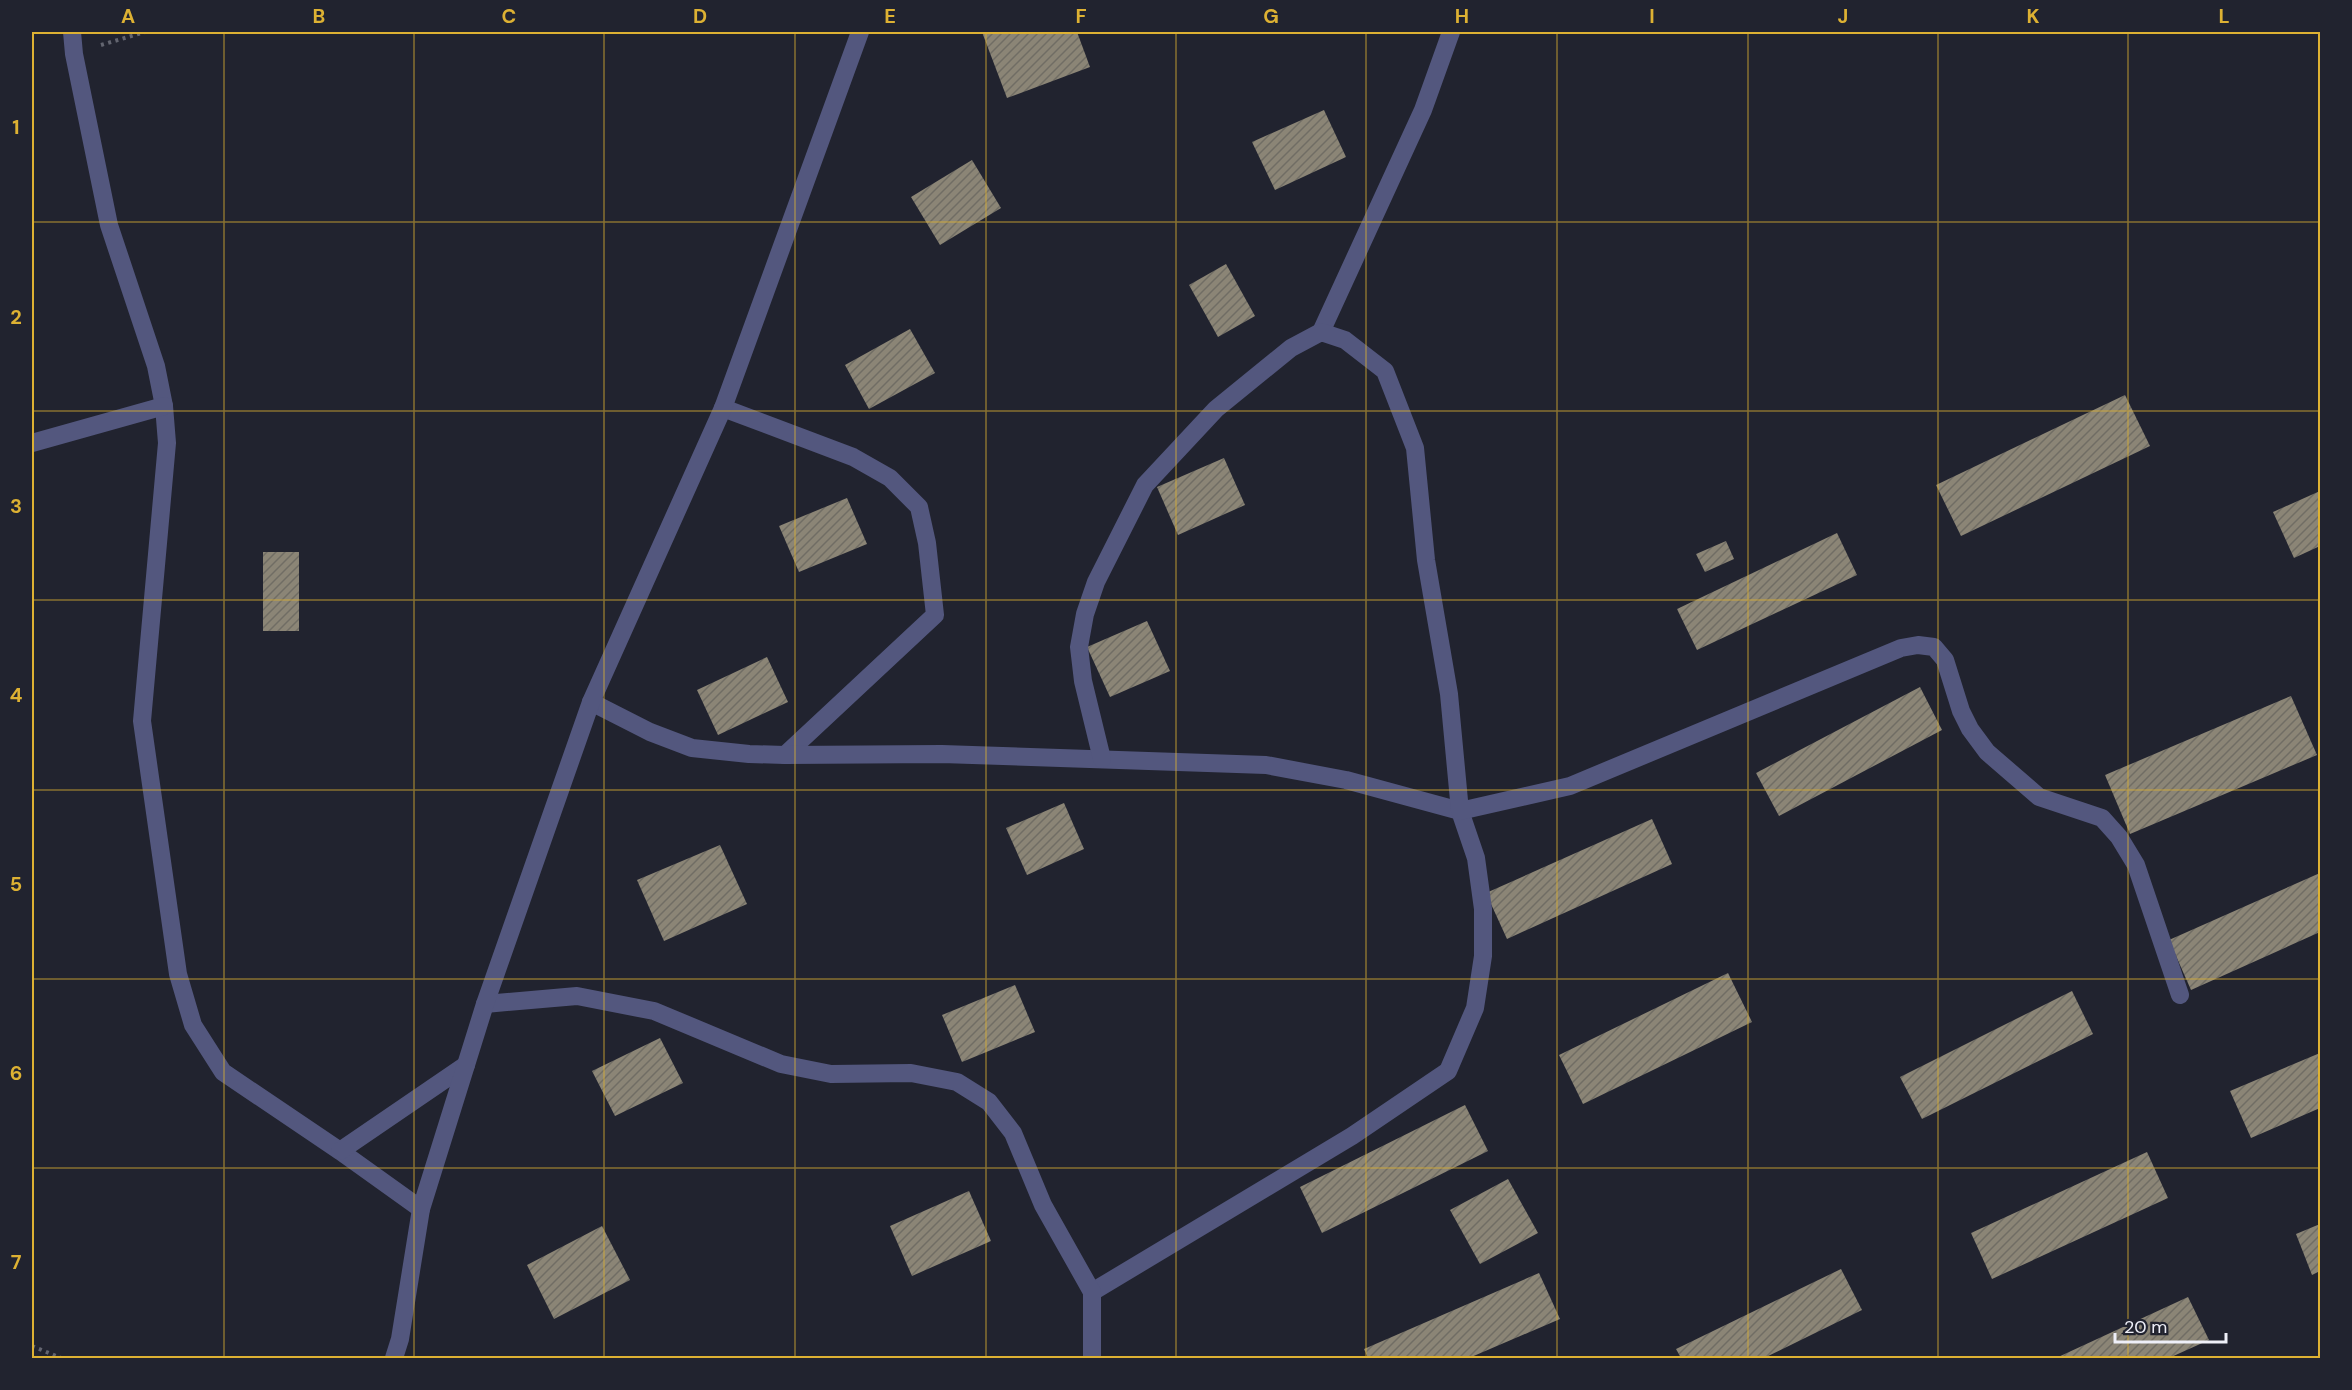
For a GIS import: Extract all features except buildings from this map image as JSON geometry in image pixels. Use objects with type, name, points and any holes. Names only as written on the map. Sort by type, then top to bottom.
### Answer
[{"type":"lane","points":[[72,32],[74,54],[109,225],[156,366],[164,406],[167,443],[142,721],[178,974],[193,1025],[223,1072],[340,1150],[421,1209]]},
{"type":"lane","points":[[394,1359],[400,1339],[421,1209],[485,1004],[591,702],[723,408],[860,32]]},
{"type":"lane","points":[[1102,759],[1083,681],[1079,647],[1085,614],[1096,582],[1145,485],[1216,409],[1291,348],[1321,332],[1424,110],[1451,32]]},
{"type":"lane","points":[[1092,1292],[1352,1136],[1448,1071],[1475,1008],[1483,956],[1483,909],[1476,858],[1460,811],[1449,694],[1426,560],[1415,448],[1385,370],[1345,340],[1321,332]]},
{"type":"lane","points":[[32,443],[164,406]]},
{"type":"lane","points":[[723,408],[853,457],[890,478],[919,507],[927,543],[935,615],[785,755]]},
{"type":"lane","points":[[591,702],[650,732],[692,748],[748,754],[942,754],[1266,765],[1346,780],[1460,811],[1570,786],[1900,648],[1918,645],[1934,647],[1945,660],[1961,711],[1970,729],[1988,752],[2039,797],[2102,818],[2119,837],[2136,865],[2180,994]]},
{"type":"lane","points":[[485,1004],[577,996],[654,1011],[781,1064],[831,1074],[911,1073],[957,1082],[989,1102],[1013,1133],[1042,1205],[1092,1292],[1092,1359]]},
{"type":"lane","points":[[340,1150],[466,1065]]},
{"type":"path","points":[[74,54],[145,32]]},
{"type":"path","points":[[32,1346],[62,1359]]}]
